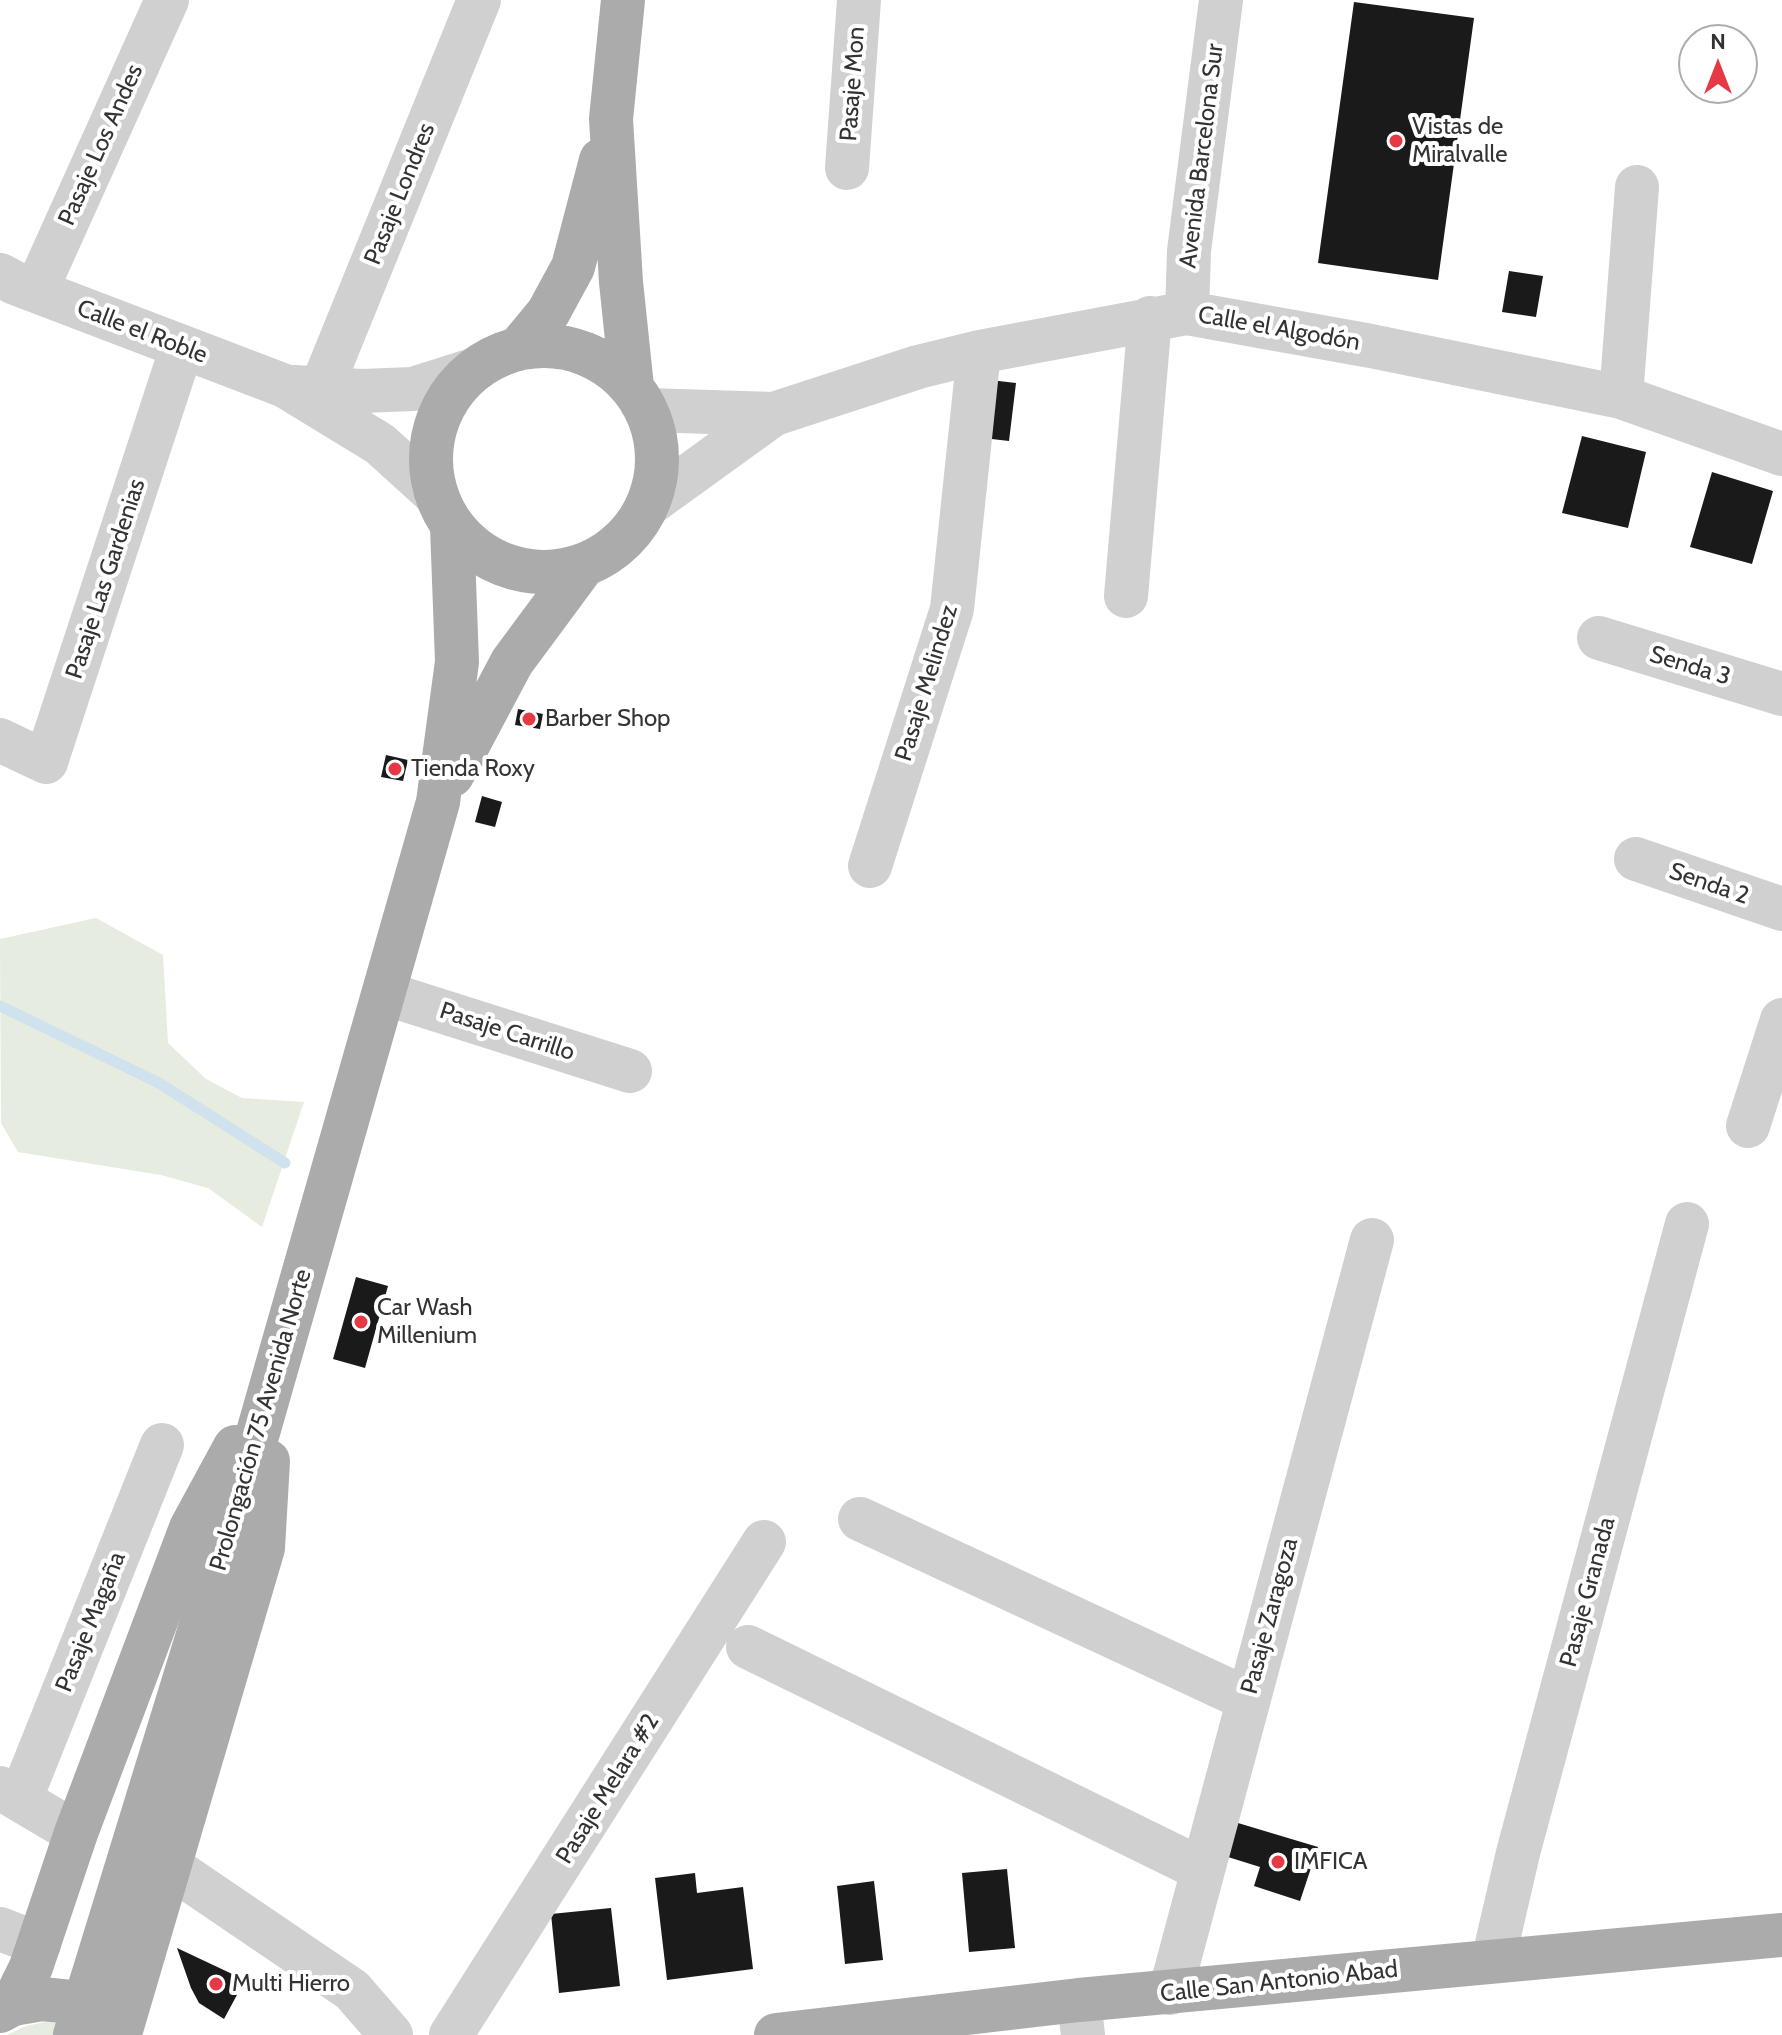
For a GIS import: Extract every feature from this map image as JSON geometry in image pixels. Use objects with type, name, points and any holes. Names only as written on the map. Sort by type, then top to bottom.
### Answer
[{"type":"main road","points":[[519,348],[548,313],[573,267],[611,119],[623,0]]},
{"type":"main road","points":[[611,119],[621,282],[639,399],[657,447],[657,477],[648,505],[632,531],[610,552],[583,566],[547,573],[511,568],[478,552],[444,510],[430,459],[435,425],[451,393],[476,369],[496,356],[519,348],[550,346],[581,352],[609,366],[639,399]]},
{"type":"main road","name":"Prolongación 75 Avenida Norte","points":[[75,2035],[229,1534],[438,802],[457,662],[444,510]]},
{"type":"main road","name":"Prolongación 75 Avenida Norte","points":[[438,802],[512,662],[583,566]]},
{"type":"main road","points":[[274,1375],[263,1548],[168,1865],[122,2033],[98,2013],[71,2002],[42,1999],[6,2008],[20,1937],[76,1833],[191,1528],[274,1375]]},
{"type":"main road","name":"Calle San Antonio Abad","points":[[776,2035],[1081,2018],[1170,1993],[1782,1935]]},
{"type":"street","name":"Pasaje Los Andes","points":[[13,285],[167,0]]},
{"type":"street","name":"Pasaje Londres","points":[[303,387],[479,0]]},
{"type":"street","name":"Pasaje Mon","points":[[847,168],[859,0]]},
{"type":"street","name":"Avenida Barcelona Sur","points":[[1126,596],[1168,316],[1189,251],[1221,0]]},
{"type":"street","points":[[1621,397],[1637,187]]},
{"type":"street","name":"Calle el Roble","points":[[13,285],[182,347],[303,387],[362,391],[413,389],[476,369]]},
{"type":"street","name":"Calle el Algodón","points":[[648,505],[774,414],[918,367],[979,352],[1168,316],[1371,346],[1621,397],[1782,454]]},
{"type":"street","name":"Pasaje Las Gardenias","points":[[0,740],[46,762],[182,347]]},
{"type":"street","name":"Pasaje Melindez","points":[[870,866],[952,609],[979,352]]},
{"type":"street","name":"Calle el Roble","points":[[303,387],[380,444],[444,510]]},
{"type":"street","name":"Calle el Algodón","points":[[639,399],[774,414]]},
{"type":"street","name":"Senda 3","points":[[1599,638],[1782,694]]},
{"type":"street","name":"Senda 2","points":[[1636,859],[1782,909]]},
{"type":"street","name":"Pasaje Carrillo","points":[[384,993],[630,1071]]},
{"type":"street","points":[[1748,1126],[1782,1020]]},
{"type":"street","name":"Pasaje Granada","points":[[1493,1961],[1522,1837],[1687,1224]]},
{"type":"street","name":"Pasaje Zaragoza","points":[[1170,1993],[1372,1240]]},
{"type":"street","name":"Pasaje Magaña","points":[[10,1794],[162,1445]]},
{"type":"street","points":[[860,1519],[1247,1699]]},
{"type":"street","name":"Pasaje Melara #2","points":[[451,2035],[764,1542]]},
{"type":"street","points":[[748,1647],[1203,1870]]},
{"type":"street","points":[[10,1794],[76,1833]]},
{"type":"street","points":[[168,1865],[352,1990],[391,2035]]},
{"type":"shaded area","points":[[96,918],[163,955],[168,1043],[206,1079],[242,1098],[304,1102],[262,1227],[208,1188],[161,1175],[18,1152],[1,1123],[0,939]]},
{"type":"shaded area","points":[[45,2022],[73,2025],[95,2035],[7,2035]]},
{"type":"building","name":"Vistas de Miralvalle","points":[[1354,2],[1474,18],[1438,280],[1318,263]]},
{"type":"building","points":[[1509,271],[1543,276],[1536,317],[1502,312]]},
{"type":"building","points":[[990,380],[1016,383],[1009,441],[983,438]]},
{"type":"building","points":[[1582,436],[1646,452],[1628,528],[1562,513]]},
{"type":"building","points":[[1712,472],[1773,491],[1752,564],[1690,547]]},
{"type":"building","name":"Barber Shop","points":[[518,709],[543,714],[540,729],[515,725]]},
{"type":"building","name":"Tienda Roxy","points":[[386,755],[408,760],[403,781],[381,777]]},
{"type":"building","points":[[482,796],[502,802],[495,827],[475,822]]},
{"type":"building","name":"Car Wash Millenium","points":[[356,1277],[388,1286],[365,1368],[333,1359]]},
{"type":"building","name":"IMFICA","points":[[1238,1823],[1318,1847],[1300,1901],[1254,1886],[1260,1867],[1228,1857]]},
{"type":"building","points":[[1007,1869],[1015,1948],[969,1952],[962,1873]]},
{"type":"building","points":[[695,1873],[697,1893],[743,1887],[753,1969],[667,1980],[655,1878]]},
{"type":"building","points":[[874,1881],[883,1960],[845,1964],[837,1886]]},
{"type":"building","points":[[611,1908],[620,1986],[559,1993],[551,1914]]},
{"type":"building","name":"Multi Hierro","points":[[177,1948],[245,1980],[224,2019],[199,2003]]},
{"type":"waterway","points":[[0,1006],[159,1083],[285,1163]]},
{"type":"place","name":"Vistas de Miralvalle","points":[[1396,141]]},
{"type":"place","name":"Barber Shop","points":[[529,719]]},
{"type":"place","name":"Tienda Roxy","points":[[395,769]]},
{"type":"place","name":"Car Wash Millenium","points":[[361,1322]]},
{"type":"place","name":"IMFICA","points":[[1278,1862]]},
{"type":"place","name":"Multi Hierro","points":[[216,1984]]}]
